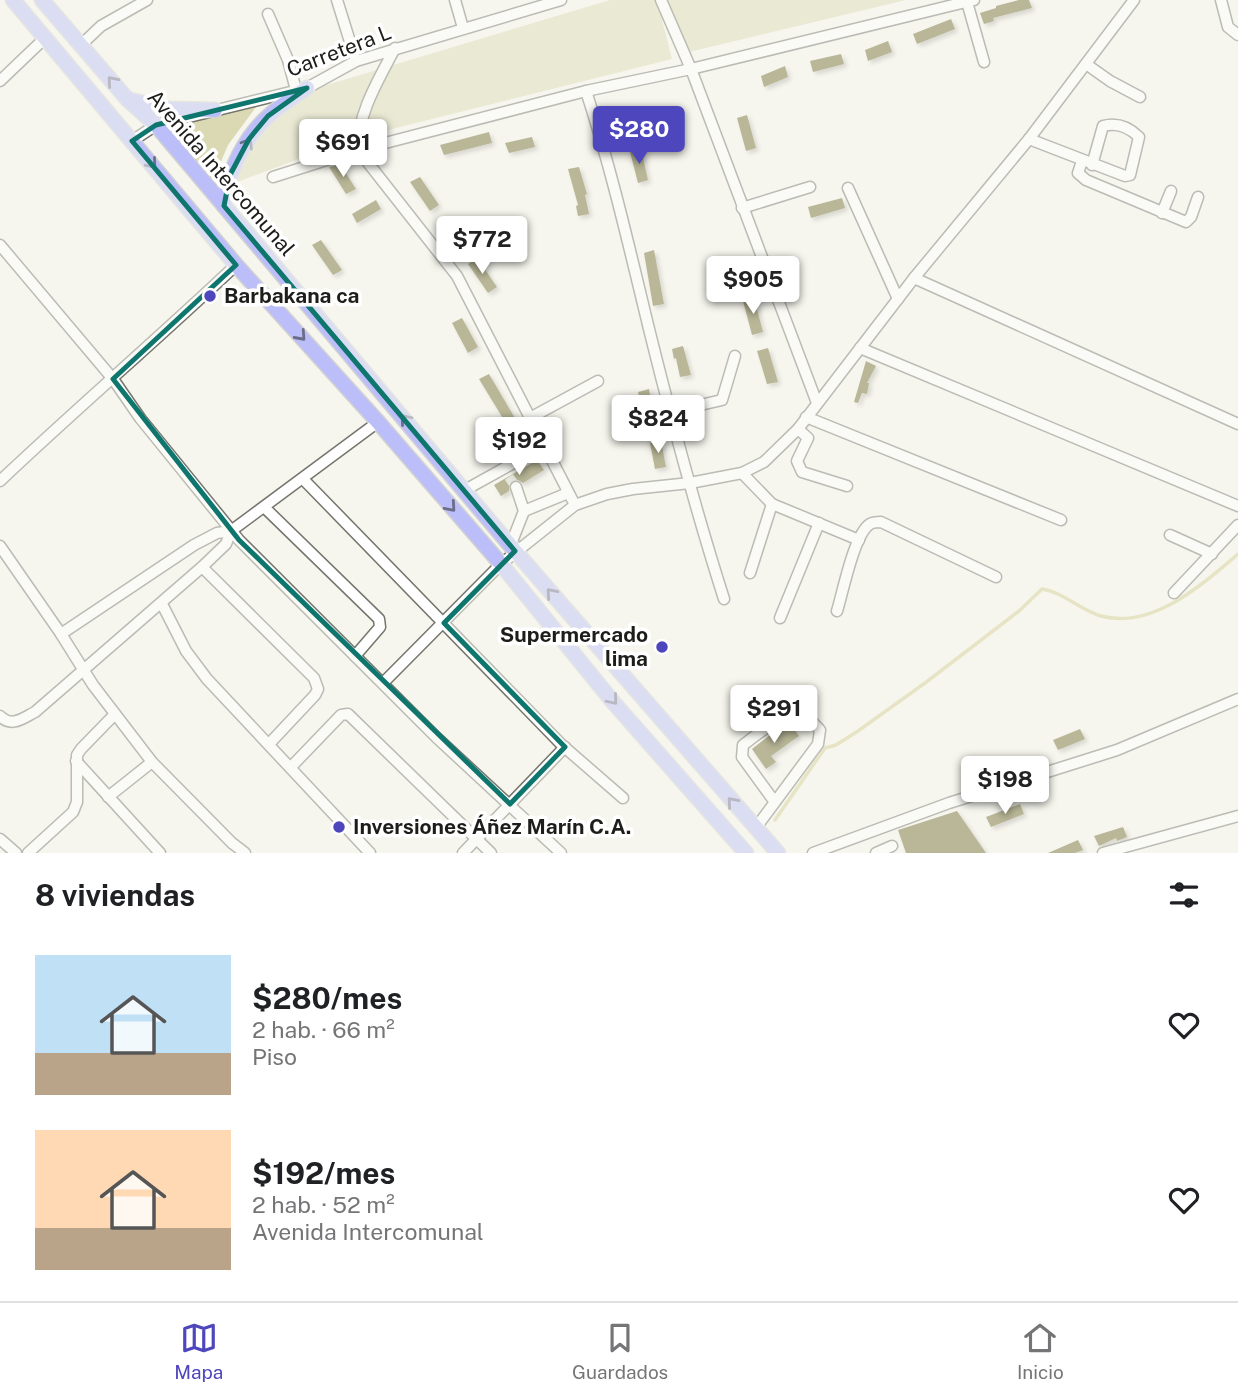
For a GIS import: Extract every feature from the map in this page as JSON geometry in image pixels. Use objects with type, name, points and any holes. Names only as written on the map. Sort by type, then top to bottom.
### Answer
[{"type":"main road","points":[[13,0],[236,265],[378,422],[501,564],[613,702],[746,853]]},
{"type":"main road","name":"Avenida Intercomunal","points":[[42,0],[128,100],[156,125],[513,547],[778,853]]},
{"type":"main road","points":[[225,206],[230,175],[249,139],[268,116],[301,89]]},
{"type":"main road","points":[[128,100],[169,109],[215,110]]},
{"type":"street","points":[[81,45],[101,26],[147,0]]},
{"type":"street","points":[[337,0],[356,61]]},
{"type":"street","points":[[455,0],[463,28]]},
{"type":"street","name":"Carretera L","points":[[132,142],[156,125],[301,89],[356,61],[531,4],[558,0]]},
{"type":"street","points":[[662,0],[691,69],[817,403]]},
{"type":"street","points":[[513,547],[575,505],[607,494],[742,473],[764,462],[798,429],[914,278],[1029,139],[1135,0]]},
{"type":"street","points":[[1221,0],[1228,27],[1238,35]]},
{"type":"street","points":[[273,177],[358,150],[586,91],[691,69],[971,1],[984,62]]},
{"type":"street","points":[[268,14],[301,89]]},
{"type":"street","points":[[0,81],[45,38]]},
{"type":"street","points":[[395,48],[368,104],[358,134],[358,150],[457,276],[575,505]]},
{"type":"street","points":[[1086,64],[1140,97]]},
{"type":"street","points":[[586,91],[614,180],[670,412],[724,599]]},
{"type":"street","points":[[1029,139],[1087,163],[1125,176],[1130,175],[1139,137],[1131,129],[1112,124],[1103,126],[1087,163],[1078,173],[1080,176],[1186,222],[1191,217],[1198,197]]},
{"type":"street","points":[[742,208],[810,187]]},
{"type":"street","points":[[848,188],[898,299]]},
{"type":"street","points":[[1162,213],[1171,191]]},
{"type":"street","points":[[0,245],[113,379],[140,418],[231,531],[436,737],[561,853]]},
{"type":"street","points":[[0,481],[236,265]]},
{"type":"street","points":[[914,278],[1238,424]]},
{"type":"street","points":[[860,348],[1238,506]]},
{"type":"street","points":[[670,412],[722,400],[734,356]]},
{"type":"street","points":[[530,418],[598,382]]},
{"type":"street","points":[[806,417],[1061,520]]},
{"type":"street","points":[[61,634],[194,545],[217,533],[231,531],[378,422]]},
{"type":"street","points":[[798,429],[808,438],[797,461],[802,472],[847,486]]},
{"type":"street","points":[[465,490],[504,473],[544,446]]},
{"type":"street","points":[[742,473],[772,504],[859,540]]},
{"type":"street","points":[[303,479],[565,747],[623,798]]},
{"type":"street","points":[[383,683],[501,564],[513,547],[524,511],[516,487]]},
{"type":"street","points":[[524,511],[568,493]]},
{"type":"street","points":[[750,573],[772,504]]},
{"type":"street","points":[[265,508],[379,619],[380,627],[355,656]]},
{"type":"street","points":[[837,611],[859,540],[868,525],[881,522],[996,577]]},
{"type":"street","points":[[780,618],[819,523]]},
{"type":"street","points":[[1174,593],[1238,525]]},
{"type":"street","points":[[0,716],[11,722],[35,712],[162,604],[226,544],[231,531]]},
{"type":"street","points":[[1170,534],[1212,554]]},
{"type":"street","points":[[0,546],[83,669],[152,762],[245,853]]},
{"type":"street","points":[[202,567],[314,678],[317,685],[315,695],[269,744]]},
{"type":"street","points":[[162,604],[186,650],[207,679],[370,853]]},
{"type":"street","points":[[813,853],[949,803],[1117,750],[1238,699]]},
{"type":"street","points":[[28,853],[76,807],[76,761],[81,749],[116,714]]},
{"type":"street","points":[[291,767],[341,715],[348,714],[491,853]]},
{"type":"street","points":[[755,829],[818,744],[820,730],[808,718],[799,715],[781,718],[743,745],[742,757],[774,801]]},
{"type":"street","points":[[463,853],[565,747]]},
{"type":"street","points":[[76,761],[160,853]]},
{"type":"street","points":[[108,797],[152,762]]},
{"type":"street","points":[[1103,853],[1238,816]]},
{"type":"street","points":[[0,839],[16,853]]},
{"type":"street","points":[[876,853],[892,846]]},
{"type":"highlighted area","points":[[307,88],[268,116],[249,139],[230,175],[224,206],[515,551],[444,623],[565,747],[510,804],[239,540],[113,379],[236,265],[132,141],[156,125]]},
{"type":"green space","points":[[610,0],[657,0],[672,59],[352,139],[229,185],[238,161],[290,96]]},
{"type":"green space","points":[[668,0],[906,0],[685,53]]},
{"type":"green space","points":[[256,100],[259,103],[228,145],[211,185],[169,131]]},
{"type":"building","points":[[1019,0],[1029,0],[1032,8],[993,18],[994,21],[984,24],[980,13]]},
{"type":"building","points":[[951,19],[955,29],[917,44],[913,34]]},
{"type":"building","points":[[888,41],[892,52],[868,61],[865,50]]},
{"type":"building","points":[[841,54],[844,64],[813,72],[810,61]]},
{"type":"building","points":[[785,66],[788,77],[764,87],[761,76]]},
{"type":"building","points":[[747,115],[756,148],[746,151],[737,118]]},
{"type":"building","points":[[489,132],[492,143],[444,155],[440,145]]},
{"type":"building","points":[[532,137],[535,147],[509,153],[505,143]]},
{"type":"building","points":[[641,149],[648,180],[638,183],[630,152]]},
{"type":"building","points":[[340,164],[356,189],[346,194],[329,167]]},
{"type":"building","points":[[579,167],[587,194],[589,214],[578,216],[578,205],[568,169]]},
{"type":"building","points":[[420,177],[439,205],[430,211],[410,182]]},
{"type":"building","points":[[842,198],[845,208],[811,218],[808,207]]},
{"type":"building","points":[[376,200],[381,209],[357,223],[352,214]]},
{"type":"building","points":[[321,240],[342,270],[333,275],[312,245]]},
{"type":"building","points":[[654,250],[664,304],[653,306],[644,253]]},
{"type":"building","points":[[477,258],[497,287],[488,293],[468,264]]},
{"type":"building","points":[[754,298],[763,332],[752,335],[743,301]]},
{"type":"building","points":[[462,318],[478,347],[468,353],[452,323]]},
{"type":"building","points":[[683,346],[691,375],[680,377],[672,349]]},
{"type":"building","points":[[768,348],[778,382],[767,384],[757,351]]},
{"type":"building","points":[[866,361],[876,366],[867,383],[867,394],[862,393],[858,403],[854,402]]},
{"type":"building","points":[[489,374],[516,420],[507,425],[479,379]]},
{"type":"building","points":[[649,389],[655,423],[644,425],[638,392]]},
{"type":"building","points":[[661,441],[666,467],[655,469],[650,443]]},
{"type":"building","points":[[537,460],[544,470],[523,483],[513,480],[509,491],[501,496],[494,485]]},
{"type":"building","points":[[790,724],[799,736],[771,756],[776,762],[766,769],[752,749]]},
{"type":"building","points":[[1080,729],[1085,739],[1058,750],[1053,740]]},
{"type":"building","points":[[1020,804],[1024,814],[991,827],[986,817]]},
{"type":"building","points":[[957,811],[986,853],[906,853],[898,830]]},
{"type":"building","points":[[1123,827],[1127,837],[1117,841],[1116,838],[1099,846],[1094,836]]},
{"type":"building","points":[[1078,840],[1083,850],[1075,853],[1048,853]]},
{"type":"waterway","points":[[775,820],[825,748],[836,745],[858,731],[925,683],[1019,611],[1042,589],[1101,616],[1120,619],[1139,616],[1176,601],[1238,554]]},
{"type":"tunnel","points":[[509,477],[516,487]]},
{"type":"place","name":"Barbakana ca","points":[[210,296]]},
{"type":"place","name":"Supermercado lima","points":[[662,647]]},
{"type":"place","name":"Inversiones Áñez Marín C.A.","points":[[339,827]]}]
